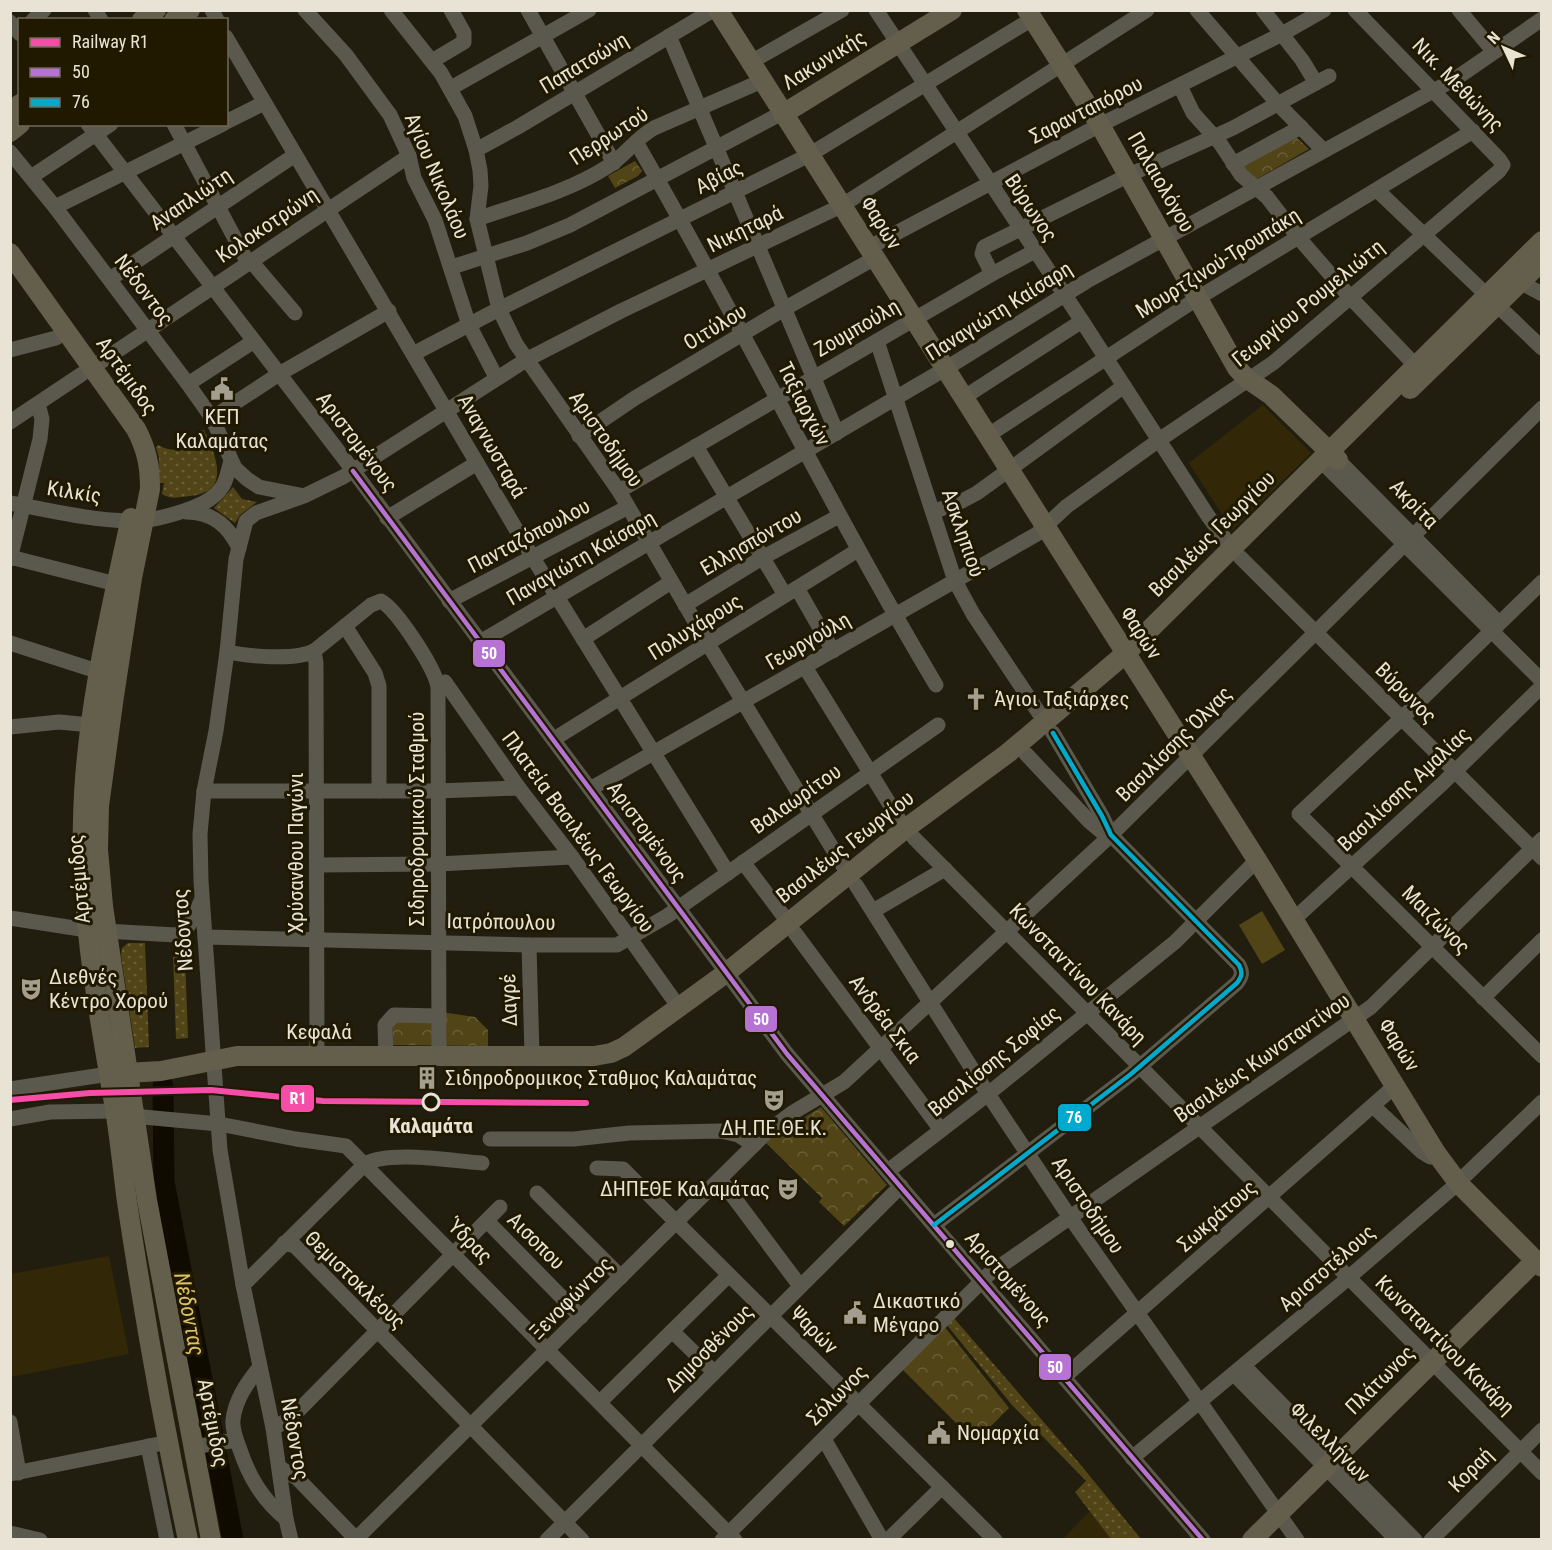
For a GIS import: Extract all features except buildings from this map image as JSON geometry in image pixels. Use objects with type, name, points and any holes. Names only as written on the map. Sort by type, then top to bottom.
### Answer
[{"type":"main road","points":[[177,18],[190,10]]},
{"type":"main road","name":"Φαρών","points":[[718,10],[1257,860],[1439,1157],[1458,1183],[1539,1261]]},
{"type":"main road","name":"Λακωνικής","points":[[783,113],[952,10]]},
{"type":"main road","name":"Παλαιολόγου","points":[[1030,15],[1100,125],[1234,364],[1248,380]]},
{"type":"main road","name":"Βασιλέως Γεωργίου","points":[[678,1006],[729,977],[1008,753],[1049,727],[1129,659],[1491,299],[1542,241]]},
{"type":"main road","name":"Αρτέμιδος","points":[[10,253],[88,371]]},
{"type":"main road","name":"Βασιλέως Γεωργίου","points":[[1329,460],[1415,365],[1491,299],[1520,282],[1542,261]]},
{"type":"main road","name":"Αρτέμιδος","points":[[10,274],[56,338],[88,371],[136,429],[148,456],[150,470],[150,489],[116,584],[91,725],[83,820],[83,891],[87,930],[137,1071],[127,1107],[135,1252],[189,1539]]},
{"type":"main road","name":"Ακρίτα","points":[[1248,380],[1271,395],[1329,460]]},
{"type":"main road","name":"Αρτέμιδος","points":[[137,520],[99,806],[98,850],[107,932],[125,1052],[137,1071]]},
{"type":"main road","name":"Βασιλέως Γεωργίου","points":[[910,833],[1026,754],[1049,727]]},
{"type":"main road","name":"Κεφαλά","points":[[137,1071],[183,1067],[237,1056],[594,1056],[611,1053],[624,1047],[678,1006]]},
{"type":"main road","name":"Αρτέμιδος","points":[[127,1107],[196,1447],[211,1539]]},
{"type":"main road","name":"Πλάτωνος","points":[[1252,1539],[1432,1362],[1539,1261]]},
{"type":"street","name":"Αγίου Νικολάου","points":[[305,10],[344,52],[390,115],[409,156],[414,178],[432,211],[469,325],[496,377]]},
{"type":"street","name":"Αριστοδήμου","points":[[391,10],[451,88],[465,116],[476,150],[481,186],[477,219],[485,255],[499,309],[526,360],[618,491],[742,702],[988,1094],[1137,1314],[1297,1539]]},
{"type":"street","points":[[432,61],[461,45],[465,37],[451,10]]},
{"type":"street","points":[[528,10],[614,163]]},
{"type":"street","points":[[451,88],[589,10]]},
{"type":"street","name":"Παπατσώνη","points":[[476,150],[712,10]]},
{"type":"street","points":[[751,62],[842,10]]},
{"type":"street","name":"Βύρωνος","points":[[876,10],[1208,516],[1236,552],[1455,771],[1538,849]]},
{"type":"street","name":"Νικηταρά","points":[[304,496],[353,471],[496,377],[526,360],[842,206],[1147,10]]},
{"type":"street","points":[[1197,10],[1278,104],[1323,150]]},
{"type":"street","points":[[992,274],[982,254],[982,249],[1129,175],[1233,128],[1322,79],[1263,10]]},
{"type":"street","name":"Σαρανταπόρου","points":[[871,253],[990,184],[1100,125],[1282,34],[1324,10]]},
{"type":"street","name":"Νικ. Μεθώνης","points":[[1355,10],[1503,165]]},
{"type":"street","points":[[1459,10],[1494,52]]},
{"type":"street","points":[[1526,10],[1539,21]]},
{"type":"street","name":"Αβίας","points":[[413,354],[809,155],[925,84],[1030,15]]},
{"type":"street","name":"Παναγιώτη Καίσαρη","points":[[480,642],[945,369],[1064,294],[1465,73],[1539,21]]},
{"type":"street","points":[[669,36],[837,433]]},
{"type":"street","name":"Αναγνωσταρά","points":[[228,40],[389,311],[532,558],[728,873]]},
{"type":"street","name":"Περρωτού","points":[[477,219],[553,193],[594,174],[614,163],[642,135],[654,128],[762,81]]},
{"type":"street","points":[[1180,86],[1193,113],[1214,136],[1243,178],[1267,197],[1350,297],[1415,365]]},
{"type":"street","points":[[228,120],[264,103]]},
{"type":"street","points":[[452,267],[527,243],[570,225],[783,113]]},
{"type":"street","points":[[175,126],[249,262],[295,313]]},
{"type":"street","points":[[55,207],[185,144],[216,126]]},
{"type":"street","points":[[1233,164],[1300,126]]},
{"type":"street","points":[[31,177],[92,129]]},
{"type":"street","name":"Αριστομένους","points":[[92,129],[353,471],[787,1054],[1203,1539]]},
{"type":"street","name":"Μουρτζινού-Τρουπάκη","points":[[987,436],[1107,360],[1198,298],[1473,131]]},
{"type":"street","name":"Ταξιαρχών","points":[[636,142],[744,335],[839,516],[936,685]]},
{"type":"street","name":"Νέδοντος","points":[[10,152],[55,207],[188,384],[212,418],[231,461]]},
{"type":"street","name":"Αναπλιώτη","points":[[110,279],[295,155]]},
{"type":"street","name":"Κολοκοτρώνη","points":[[10,422],[409,156]]},
{"type":"street","name":"Γεωργίου Ρουμελιώτη","points":[[1046,528],[1067,506],[1273,363],[1424,236],[1503,165]]},
{"type":"street","points":[[1377,190],[1542,348]]},
{"type":"street","name":"Ζουμπούλη","points":[[618,491],[1035,251]]},
{"type":"street","name":"Οιτύλου","points":[[579,436],[635,398],[744,335],[871,253]]},
{"type":"street","points":[[1520,282],[1542,294]]},
{"type":"street","points":[[212,418],[279,374],[389,311]]},
{"type":"street","points":[[963,398],[1082,321]]},
{"type":"street","points":[[10,350],[56,338]]},
{"type":"street","points":[[188,384],[254,341]]},
{"type":"street","name":"Ασκληπιού","points":[[877,341],[956,581],[973,614],[1049,727],[1111,835]]},
{"type":"street","points":[[933,512],[970,498],[1124,386]]},
{"type":"street","points":[[38,404],[42,423],[17,504],[11,558],[116,584]]},
{"type":"street","name":"Βασιλίσσης Όλγας","points":[[823,1096],[844,1082],[882,1049],[1111,835],[1542,408]]},
{"type":"street","points":[[696,446],[762,558],[791,592],[833,651]]},
{"type":"street","name":"Ακρίτα","points":[[1329,460],[1495,627],[1542,681]]},
{"type":"street","points":[[231,461],[240,473],[256,485],[272,491],[304,496]]},
{"type":"street","points":[[180,512],[203,503],[218,492],[225,481],[231,461]]},
{"type":"street","points":[[387,518],[477,463]]},
{"type":"street","name":"Νέδοντος","points":[[291,1539],[273,1428],[239,1264],[220,1150],[202,899],[200,834],[204,791],[216,731],[227,652],[238,548],[248,518],[304,496]]},
{"type":"street","name":"Κιλκίς","points":[[17,504],[83,516],[137,520],[180,512]]},
{"type":"street","name":"Πανταζόπουλου","points":[[449,601],[628,507]]},
{"type":"street","points":[[180,512],[200,513],[216,519],[228,531],[238,548]]},
{"type":"street","name":"Ελλησπόντου","points":[[685,605],[762,558],[839,516]]},
{"type":"street","name":"Γεωργούλη","points":[[590,789],[1046,528]]},
{"type":"street","name":"Πολυχάρους","points":[[554,739],[858,550]]},
{"type":"street","points":[[583,639],[671,582]]},
{"type":"street","points":[[1402,718],[1542,582]]},
{"type":"street","name":"Σιδηροδρομικού Σταθμού","points":[[345,626],[371,605],[381,601],[393,612],[435,674],[438,687],[439,1056]]},
{"type":"street","points":[[227,652],[246,656],[305,655],[314,651],[345,626],[375,673],[379,686],[379,791]]},
{"type":"street","name":"Ακρίτα","points":[[1495,627],[1542,666]]},
{"type":"street","points":[[10,643],[100,672]]},
{"type":"street","name":"Χρύσανθου Παγώνι","points":[[314,651],[316,663],[317,1056]]},
{"type":"street","name":"Κωνσταντίνου Κανάρη","points":[[805,667],[869,774],[910,833],[1542,1473]]},
{"type":"street","name":"Πλατεία Βασιλέως Γεωργίου","points":[[445,682],[519,788],[572,857],[678,1006]]},
{"type":"street","name":"Βασιλίσσης Αμαλίας","points":[[1293,920],[1455,771],[1542,686]]},
{"type":"street","name":"Μαιζώνος","points":[[1402,718],[1299,814],[1542,1056]]},
{"type":"street","points":[[10,727],[59,722],[91,725]]},
{"type":"street","name":"Βαλαωρίτου","points":[[678,908],[938,725]]},
{"type":"street","points":[[934,1226],[1139,1067],[1242,977],[1239,965],[1111,835],[1102,832],[1090,822],[1026,754]]},
{"type":"street","points":[[204,791],[437,791],[519,788]]},
{"type":"street","name":"Βασιλέως Κωνσταντίνου","points":[[982,1280],[1069,1216],[1354,1020],[1374,1004],[1538,849]]},
{"type":"street","points":[[316,864],[438,864],[572,857]]},
{"type":"street","name":"Βασιλίσσης Σοφίας","points":[[888,1171],[988,1094],[1197,922],[1257,860]]},
{"type":"street","name":"Ανδρέα Σκια","points":[[743,862],[942,1130]]},
{"type":"street","points":[[873,911],[945,869]]},
{"type":"street","points":[[10,918],[107,932],[176,934],[184,932],[202,899]]},
{"type":"street","name":"Ιατρόπουλου","points":[[205,937],[617,945],[678,908]]},
{"type":"street","points":[[1483,998],[1542,940]]},
{"type":"street","name":"Δαγρέ","points":[[529,945],[532,1055]]},
{"type":"street","points":[[386,1056],[385,1025],[394,1016],[439,1016]]},
{"type":"street","points":[[10,1089],[137,1071]]},
{"type":"street","name":"Σωκράτους","points":[[1064,1377],[1396,1085]]},
{"type":"street","name":"Ξενοφώντος","points":[[356,1539],[754,1145],[784,1118],[823,1096]]},
{"type":"street","name":"Αριστοτέλους","points":[[1132,1458],[1349,1278],[1458,1183],[1542,1102]]},
{"type":"street","points":[[1373,1106],[1422,1152],[1430,1157],[1439,1157]]},
{"type":"street","name":"Ύδρας","points":[[10,1119],[50,1112],[127,1107],[190,1121],[341,1145],[350,1149],[600,1402],[729,1537]]},
{"type":"street","points":[[490,1139],[568,1139],[629,1133],[717,1131],[738,1136],[754,1145]]},
{"type":"street","points":[[243,1284],[365,1164],[377,1159],[392,1157],[482,1163]]},
{"type":"street","name":"Ψαρών","points":[[597,1168],[623,1169],[859,1403],[942,1487],[987,1537]]},
{"type":"street","points":[[720,1179],[800,1286]]},
{"type":"street","name":"Δημοσθένους","points":[[559,1532],[714,1372],[901,1186]]},
{"type":"street","points":[[537,1193],[621,1277]]},
{"type":"street","points":[[273,1428],[290,1419],[500,1207]]},
{"type":"street","name":"Αισοπου","points":[[487,1221],[582,1317]]},
{"type":"street","name":"Θεμιστοκλέους","points":[[280,1247],[374,1334],[467,1430],[559,1532],[582,1539]]},
{"type":"street","points":[[600,1402],[729,1275]]},
{"type":"street","name":"Σόλωνος","points":[[729,1537],[982,1280]]},
{"type":"street","points":[[672,1331],[714,1372]]},
{"type":"street","name":"Νέδοντος","points":[[260,1368],[237,1401],[233,1441],[254,1483],[268,1504],[286,1519]]},
{"type":"street","name":"Φιλελλήνων","points":[[1239,1370],[1330,1463],[1397,1539]]},
{"type":"street","points":[[10,1422],[15,1473],[169,1442]]},
{"type":"street","name":"Κοραή","points":[[1431,1539],[1542,1430]]},
{"type":"street","points":[[824,1439],[882,1539]]},
{"type":"street","points":[[196,1447],[233,1441]]},
{"type":"street","points":[[148,1446],[167,1539]]},
{"type":"street","name":"Φιλελλήνων","points":[[1330,1463],[1415,1539]]},
{"type":"street","points":[[279,1467],[298,1479],[356,1539]]},
{"type":"street","points":[[898,1536],[942,1487]]},
{"type":"street","points":[[10,1533],[40,1539]]},
{"type":"shaded area","points":[[1263,405],[1311,453],[1232,530],[1189,463]]},
{"type":"shaded area","points":[[109,1256],[129,1354],[11,1377],[11,1274]]},
{"type":"shaded area","points":[[1090,1511],[1111,1539],[1062,1540]]},
{"type":"green space","points":[[1295,136],[1309,149],[1255,180],[1241,165]]},
{"type":"green space","points":[[635,161],[642,171],[638,176],[615,188],[608,176]]},
{"type":"green space","points":[[200,430],[204,430],[216,461],[216,480],[212,488],[203,493],[175,498],[162,494],[164,483],[158,483],[159,458],[156,447],[158,445],[171,450],[182,448]]},
{"type":"green space","points":[[233,487],[242,499],[257,502],[240,515],[235,523],[214,508]]},
{"type":"green space","points":[[1262,911],[1285,950],[1262,964],[1239,925]]},
{"type":"green space","points":[[128,943],[145,943],[149,1047],[135,1048],[121,955],[122,948]]},
{"type":"green space","points":[[173,955],[185,955],[188,1038],[176,1039]]},
{"type":"green space","points":[[392,1013],[448,1013],[475,1017],[488,1030],[488,1046],[393,1045]]},
{"type":"green space","points":[[821,1107],[887,1185],[844,1226],[819,1202],[822,1198],[765,1142]]},
{"type":"green space","points":[[953,1317],[1080,1464],[1141,1539],[1111,1539],[1075,1492],[1086,1481],[1012,1405],[946,1324]]},
{"type":"green space","points":[[944,1326],[1009,1408],[975,1442],[902,1369]]},
{"type":"waterway","name":"Νέδoντας","points":[[163,1086],[164,1182],[233,1540]]},
{"type":"rail line","name":"R1","points":[[10,1100],[90,1093],[211,1090],[323,1101],[586,1103]]},
{"type":"transit line","name":"50","points":[[353,471],[787,1054],[1203,1540]]},
{"type":"transit line","name":"76","points":[[934,1225],[1131,1074],[1237,983],[1241,974],[1239,965],[1111,835],[1053,733]]},
{"type":"place","name":"ΚΕΠ Καλαμάτας","points":[[222,389]]},
{"type":"place","name":"Άγιοι Ταξιάρχες","points":[[976,699]]},
{"type":"place","name":"Διεθνές Κέντρο Χορού","points":[[31,989]]},
{"type":"place","name":"Σιδηροδρομικος Σταθμος Καλαμάτας","points":[[427,1078]]},
{"type":"place","name":"ΔΗ.ΠΕ.ΘΕ.Κ.","points":[[774,1100]]},
{"type":"place","name":"Καλαμάτα","points":[[431,1102]]},
{"type":"place","name":"ΔΗΠΕΘΕ Καλαμάτας","points":[[788,1189]]},
{"type":"place","name":"Δικαστικό Μέγαρο","points":[[855,1313]]},
{"type":"place","name":"Νομαρχία","points":[[939,1433]]}]
